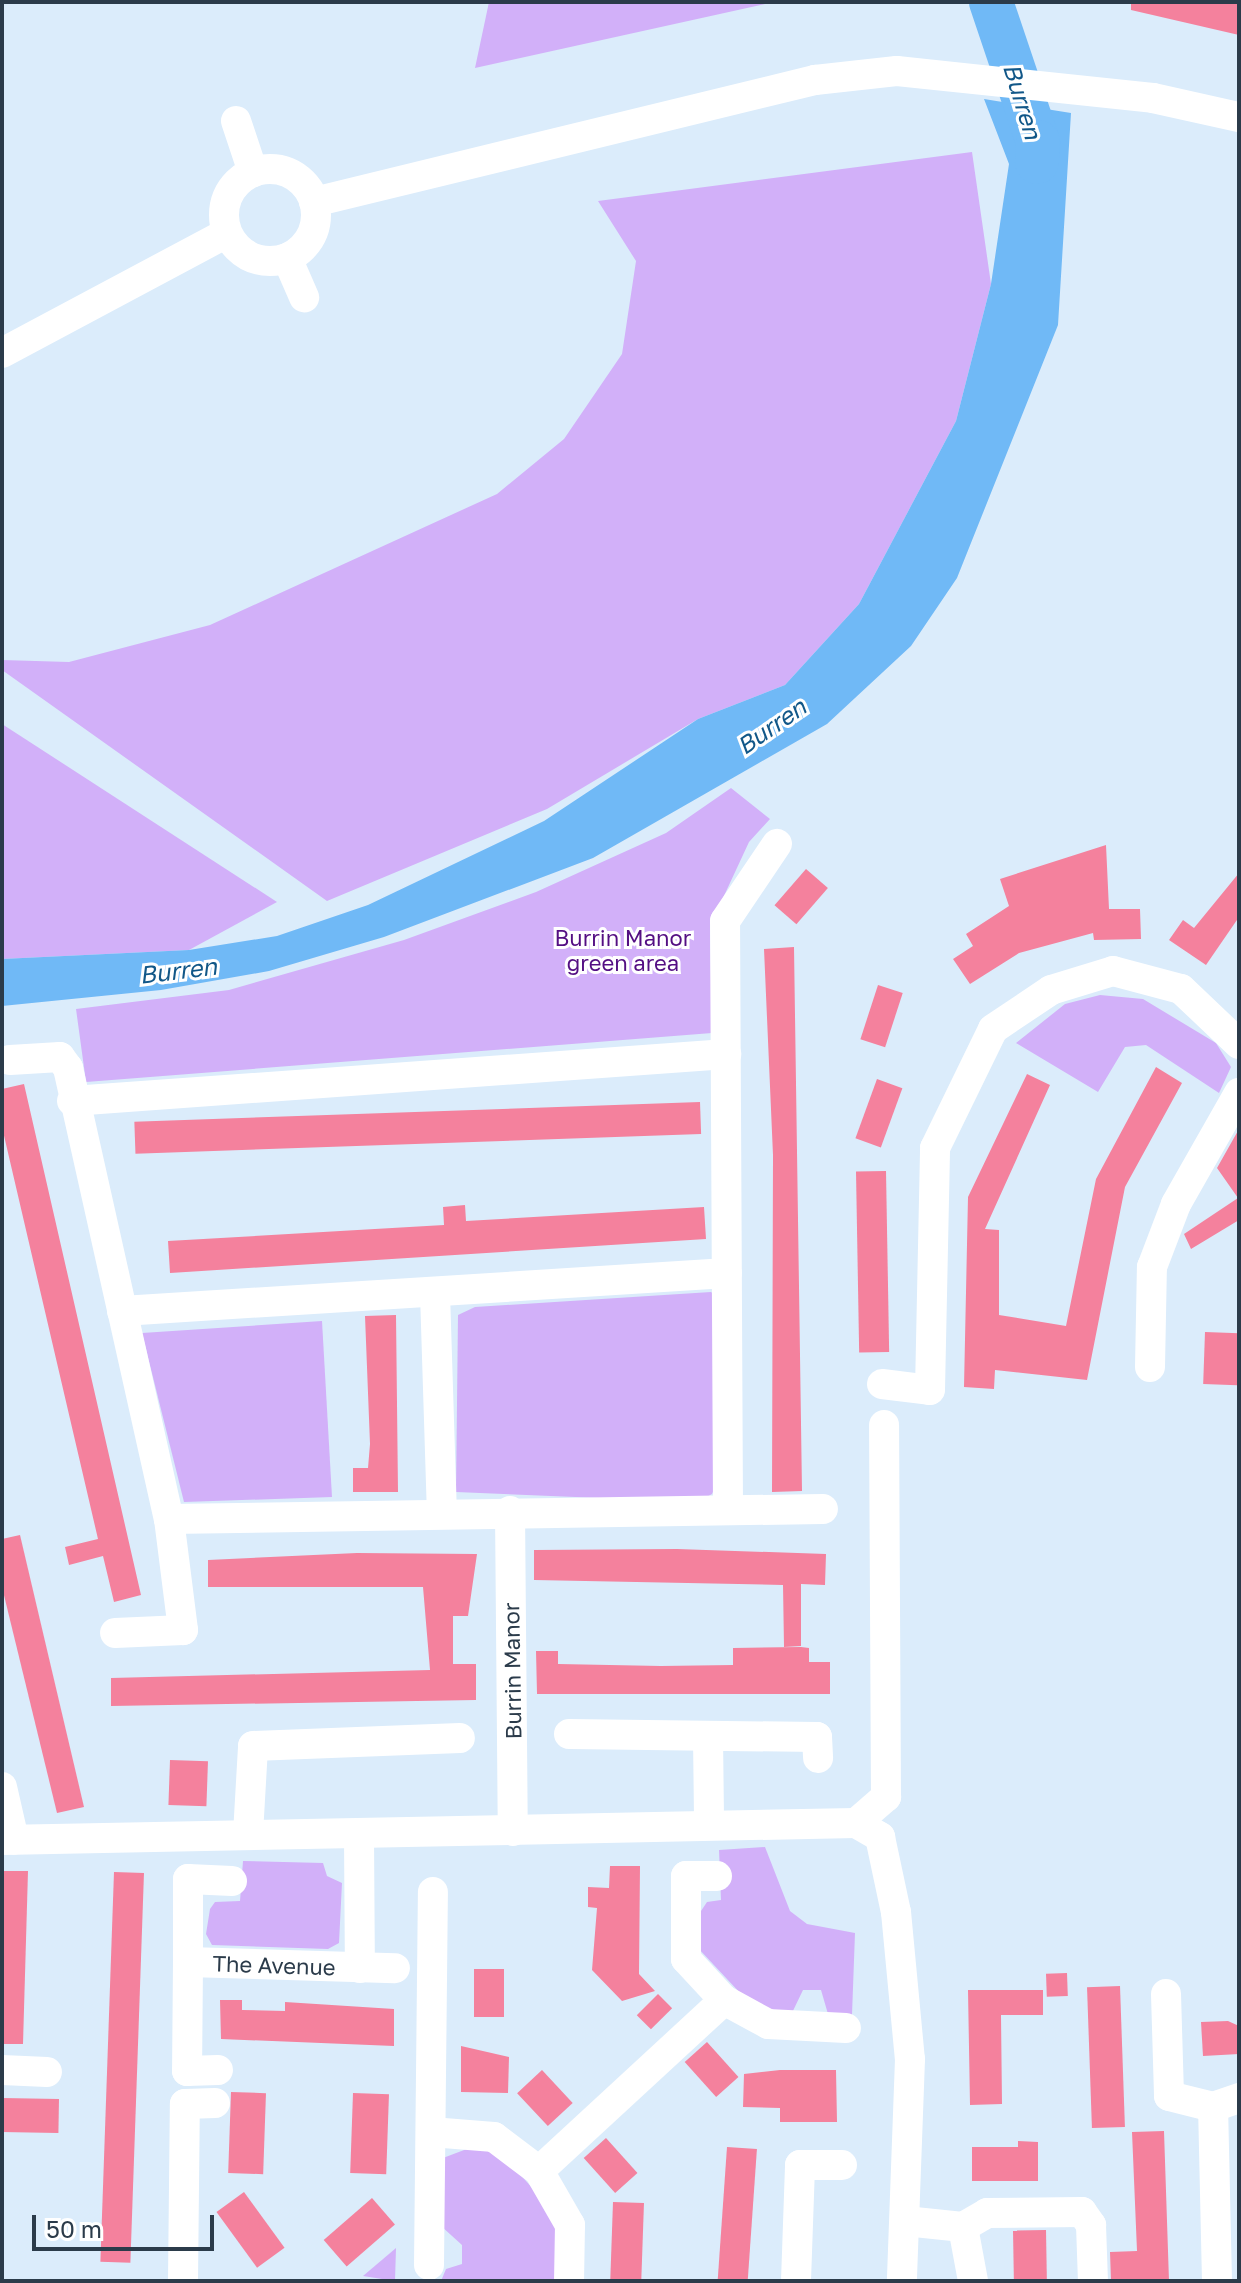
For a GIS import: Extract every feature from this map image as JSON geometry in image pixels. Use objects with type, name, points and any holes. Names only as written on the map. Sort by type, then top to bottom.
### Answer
[{"type":"street","points":[[314,202],[815,80],[963,74],[1059,86],[1239,117]]},
{"type":"street","points":[[236,121],[253,172]]},
{"type":"street","points":[[283,171],[314,202],[313,229],[287,258],[259,260],[227,233],[231,191],[253,172],[283,171]]},
{"type":"street","points":[[2,353],[227,233]]},
{"type":"street","points":[[287,258],[304,297]]},
{"type":"street","points":[[728,1507],[725,921],[777,844]]},
{"type":"street","points":[[882,1384],[930,1390],[935,1148],[993,1029],[1051,990],[1113,971],[1181,989],[1239,1044]]},
{"type":"street","points":[[72,1101],[726,1054]]},
{"type":"street","points":[[10,1060],[60,1057],[169,1519],[183,1630],[115,1633]]},
{"type":"street","points":[[1150,1367],[1152,1267],[1176,1204],[1239,1093]]},
{"type":"street","points":[[122,1311],[727,1273]]},
{"type":"street","points":[[435,1293],[442,1512]]},
{"type":"street","points":[[856,1823],[886,1797],[884,1425]]},
{"type":"street","points":[[169,1519],[728,1507],[823,1509]]},
{"type":"street","name":"Burrin Manor","points":[[510,1511],[513,1831]]},
{"type":"street","points":[[569,1734],[817,1737],[818,1758]]},
{"type":"street","points":[[708,1736],[709,1820]]},
{"type":"street","points":[[248,1834],[253,1746],[460,1738]]},
{"type":"street","points":[[2,1787],[8,1840],[248,1834],[359,1837],[709,1820],[856,1823],[880,1837],[896,1912],[910,2059],[902,2281]]},
{"type":"street","name":"The Avenue","points":[[359,1837],[360,1968]]},
{"type":"street","points":[[717,1876],[686,1876],[686,1959],[724,2000],[768,2024],[846,2028]]},
{"type":"street","name":"The Avenue","points":[[218,2070],[187,2071],[188,1879],[232,1881]]},
{"type":"street","points":[[429,2265],[433,1892]]},
{"type":"street","name":"The Avenue","points":[[188,1962],[395,1968]]},
{"type":"street","points":[[1166,1994],[1169,2096],[1226,2102],[1217,2281]]},
{"type":"street","points":[[539,2171],[724,2000]]},
{"type":"street","points":[[2,2070],[47,2072]]},
{"type":"street","points":[[183,2281],[185,2104],[215,2103]]},
{"type":"street","points":[[431,2132],[494,2137],[539,2171],[570,2225],[569,2281]]},
{"type":"street","points":[[796,2281],[800,2165],[842,2165]]},
{"type":"street","points":[[905,2221],[963,2227],[987,2213],[1082,2212],[1091,2225],[1093,2281]]},
{"type":"street","points":[[963,2227],[973,2281]]},
{"type":"green space","points":[[489,2],[765,2],[765,4],[475,68]]},
{"type":"green space","points":[[972,152],[991,284],[956,421],[859,604],[785,685],[698,719],[547,809],[327,901],[2,670],[2,660],[69,662],[210,625],[497,494],[564,439],[622,354],[636,261],[598,201]]},
{"type":"green space","points":[[2,724],[277,902],[189,950],[2,959]]},
{"type":"green space","name":"Burrin Manor green area","points":[[731,788],[770,819],[749,842],[710,926],[712,1033],[86,1082],[76,1009],[229,990],[404,940],[536,892],[666,833]]},
{"type":"green space","points":[[1100,995],[1143,999],[1216,1043],[1231,1067],[1219,1093],[1146,1045],[1125,1047],[1098,1092],[1016,1043],[1065,1004]]},
{"type":"green space","points":[[711,1292],[720,1299],[719,1479],[712,1494],[698,1502],[456,1492],[458,1315],[475,1307]]},
{"type":"green space","points":[[322,1321],[332,1497],[184,1502],[142,1333]]},
{"type":"green space","points":[[765,1847],[790,1911],[807,1924],[855,1933],[852,2015],[828,2014],[821,1990],[803,1990],[791,2015],[756,2010],[698,1948],[697,1917],[707,1902],[721,1900],[719,1850]]},
{"type":"green space","points":[[243,1861],[323,1863],[327,1876],[342,1883],[339,1943],[328,1949],[212,1945],[206,1934],[210,1909],[215,1902],[240,1901]]},
{"type":"green space","points":[[472,2147],[502,2154],[550,2208],[557,2221],[556,2281],[441,2281],[446,2269],[462,2264],[462,2245],[441,2226],[443,2158]]},
{"type":"green space","points":[[396,2248],[395,2281],[363,2276]]},
{"type":"water","points":[[984,99],[1071,113],[1058,325],[957,578],[911,646],[827,724],[593,858],[384,937],[269,971],[161,990],[2,1006],[2,959],[189,950],[277,936],[368,905],[544,821],[698,719],[785,685],[859,604],[956,421],[991,284],[1009,164]]},
{"type":"building","points":[[1131,2],[1239,2],[1239,35],[1131,10]]},
{"type":"building","points":[[1106,845],[1109,909],[1140,909],[1141,939],[1094,940],[1093,933],[1019,953],[970,984],[953,959],[973,946],[966,934],[1009,906],[1000,879]]},
{"type":"building","points":[[806,869],[828,888],[796,924],[775,905]]},
{"type":"building","points":[[1239,873],[1239,917],[1206,965],[1169,940],[1183,920],[1194,928]]},
{"type":"building","points":[[794,947],[802,1491],[772,1492],[773,1155],[764,949]]},
{"type":"building","points":[[878,985],[903,993],[885,1047],[860,1039]]},
{"type":"building","points":[[1156,1067],[1182,1083],[1125,1187],[1087,1380],[995,1370],[994,1389],[964,1387],[968,1197],[1027,1074],[1050,1085],[985,1229],[999,1230],[999,1315],[1066,1326],[1096,1179]]},
{"type":"building","points":[[877,1079],[902,1088],[881,1147],[855,1138]]},
{"type":"building","points":[[24,1084],[141,1595],[114,1602],[103,1556],[69,1565],[65,1547],[98,1539],[2,1127],[2,1089]]},
{"type":"building","points":[[700,1102],[701,1134],[135,1154],[134,1122]]},
{"type":"building","points":[[1239,1129],[1239,1220],[1191,1249],[1184,1234],[1238,1198],[1217,1168]]},
{"type":"building","points":[[886,1171],[889,1352],[859,1352],[856,1172]]},
{"type":"building","points":[[465,1205],[466,1221],[704,1207],[706,1239],[170,1273],[168,1241],[444,1225],[443,1207]]},
{"type":"building","points":[[396,1315],[398,1492],[353,1492],[353,1468],[368,1468],[370,1444],[365,1316]]},
{"type":"building","points":[[1205,1332],[1239,1333],[1237,1385],[1203,1384]]},
{"type":"building","points":[[20,1535],[84,1807],[57,1813],[2,1587],[2,1539]]},
{"type":"building","points":[[677,1549],[826,1554],[825,1585],[801,1584],[801,1646],[784,1647],[783,1585],[534,1580],[534,1550]]},
{"type":"building","points":[[357,1553],[477,1554],[468,1616],[453,1616],[453,1664],[476,1664],[476,1700],[111,1706],[111,1678],[430,1670],[423,1587],[208,1587],[208,1560]]},
{"type":"building","points":[[733,1648],[809,1648],[809,1662],[830,1662],[830,1694],[537,1694],[536,1651],[558,1651],[558,1664],[733,1665]]},
{"type":"building","points":[[170,1760],[208,1761],[206,1806],[168,1805]]},
{"type":"building","points":[[610,1866],[640,1866],[639,1974],[655,1991],[622,2001],[592,1970],[597,1908],[588,1907],[588,1887],[609,1888]]},
{"type":"building","points":[[2,1871],[28,1871],[23,2044],[2,2044]]},
{"type":"building","points":[[114,1872],[144,1873],[130,2263],[100,2262]]},
{"type":"building","points":[[474,1969],[504,1969],[504,2017],[474,2017]]},
{"type":"building","points":[[1067,1973],[1068,1996],[1047,1997],[1046,1974]]},
{"type":"building","points":[[1120,1986],[1125,2127],[1092,2128],[1087,1987]]},
{"type":"building","points":[[968,1990],[1043,1990],[1043,2015],[1001,2015],[1002,2104],[970,2105]]},
{"type":"building","points":[[658,1994],[672,2008],[651,2029],[637,2015]]},
{"type":"building","points":[[220,2000],[242,2000],[242,2010],[285,2011],[285,2002],[394,2009],[394,2046],[221,2039]]},
{"type":"building","points":[[1228,2021],[1239,2026],[1239,2054],[1203,2056],[1201,2022]]},
{"type":"building","points":[[707,2042],[738,2077],[716,2097],[685,2062]]},
{"type":"building","points":[[461,2046],[509,2057],[508,2093],[461,2092]]},
{"type":"building","points":[[542,2070],[573,2103],[548,2126],[517,2093]]},
{"type":"building","points":[[780,2070],[836,2070],[837,2122],[780,2122],[780,2108],[743,2107],[744,2074]]},
{"type":"building","points":[[231,2092],[266,2093],[263,2174],[228,2173]]},
{"type":"building","points":[[353,2093],[389,2094],[386,2174],[350,2173]]},
{"type":"building","points":[[2,2098],[59,2099],[58,2133],[2,2132]]},
{"type":"building","points":[[1164,2131],[1169,2281],[1111,2281],[1110,2252],[1137,2251],[1132,2132]]},
{"type":"building","points":[[606,2138],[637,2173],[615,2193],[584,2158]]},
{"type":"building","points":[[1018,2141],[1038,2142],[1038,2181],[972,2181],[972,2147],[1018,2147]]},
{"type":"building","points":[[727,2147],[757,2149],[748,2281],[718,2281]]},
{"type":"building","points":[[244,2192],[285,2248],[257,2268],[216,2212]]},
{"type":"building","points":[[372,2198],[395,2224],[347,2266],[324,2240]]},
{"type":"building","points":[[613,2202],[644,2203],[641,2281],[610,2281]]},
{"type":"building","points":[[1046,2230],[1047,2281],[1014,2281],[1013,2231]]},
{"type":"waterway","name":"Burren","points":[[991,2],[1038,142],[1037,162]]}]
